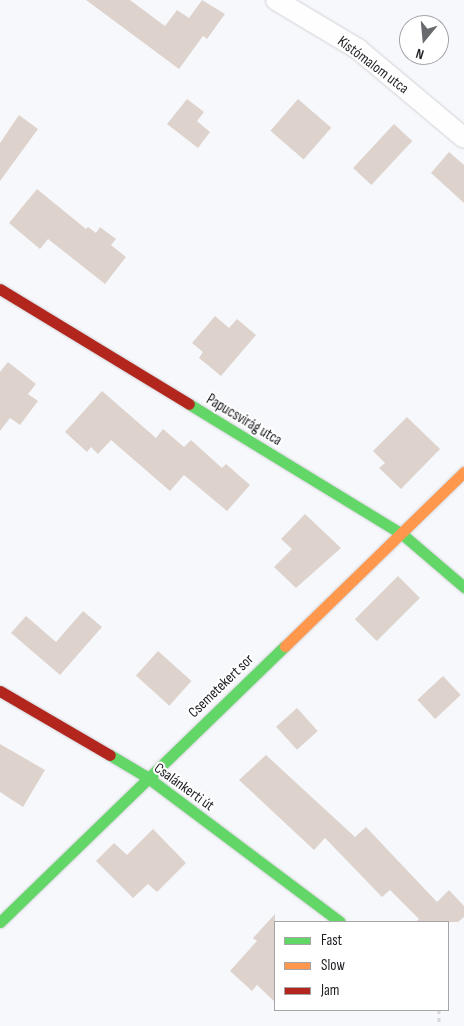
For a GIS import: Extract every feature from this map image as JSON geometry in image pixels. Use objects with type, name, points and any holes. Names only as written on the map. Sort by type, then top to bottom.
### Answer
[{"type":"street","name":"Kistómalom utca","points":[[276,0],[358,49],[464,138]]},
{"type":"street","name":"Papucsvirág utca","points":[[0,289],[402,534],[464,587]]},
{"type":"street","name":"Csemetekert sor","points":[[0,922],[464,472]]},
{"type":"street","name":"Csalánkerti út","points":[[0,691],[147,778],[339,921]]},
{"type":"path","points":[[439,1011],[439,1026]]},
{"type":"building","points":[[86,0],[130,0],[165,26],[177,10],[189,18],[202,0],[225,14],[207,39],[203,36],[179,69]]},
{"type":"building","points":[[187,99],[204,112],[197,121],[210,132],[198,148],[167,124]]},
{"type":"building","points":[[298,99],[331,128],[304,160],[270,131]]},
{"type":"building","points":[[19,115],[38,129],[0,181],[0,143]]},
{"type":"building","points":[[394,124],[412,141],[371,185],[353,168]]},
{"type":"building","points":[[449,152],[464,165],[464,203],[431,173]]},
{"type":"building","points":[[37,189],[86,229],[88,227],[96,233],[100,227],[116,239],[111,245],[126,257],[105,284],[48,239],[40,249],[9,223]]},
{"type":"building","points":[[215,316],[229,328],[237,319],[256,335],[221,376],[199,358],[203,352],[192,343]]},
{"type":"building","points":[[8,362],[36,384],[28,394],[38,401],[20,425],[10,418],[0,431],[0,372]]},
{"type":"building","points":[[102,391],[156,438],[163,429],[184,447],[191,440],[222,468],[226,464],[250,485],[227,511],[184,475],[170,491],[111,440],[98,454],[91,447],[87,452],[65,432]]},
{"type":"building","points":[[407,417],[440,449],[401,489],[379,468],[385,463],[373,451]]},
{"type":"building","points":[[305,514],[341,548],[296,588],[274,567],[292,549],[281,539]]},
{"type":"building","points":[[398,576],[420,598],[377,641],[355,619]]},
{"type":"building","points":[[83,611],[102,627],[60,675],[11,633],[26,616],[56,642]]},
{"type":"building","points":[[158,651],[191,681],[169,706],[136,676]]},
{"type":"building","points":[[443,676],[461,695],[435,719],[417,700]]},
{"type":"building","points":[[297,708],[318,731],[297,750],[276,727]]},
{"type":"building","points":[[0,744],[45,770],[23,807],[0,792]]},
{"type":"building","points":[[266,755],[355,837],[366,827],[437,902],[449,890],[464,906],[464,917],[458,922],[417,921],[419,919],[390,890],[382,897],[325,838],[314,850],[239,780]]},
{"type":"building","points":[[153,829],[186,863],[157,892],[148,884],[133,898],[96,861],[114,843],[127,855]]},
{"type":"building","points":[[275,914],[274,1001],[257,985],[252,991],[230,971],[257,941],[253,938]]},
{"type":"traffic: fast","points":[[189,404],[402,534],[464,587]]},
{"type":"traffic: fast","points":[[0,922],[285,646]]},
{"type":"traffic: fast","points":[[110,755],[147,777],[339,921]]},
{"type":"traffic: slow","points":[[285,646],[464,472]]},
{"type":"traffic: jam","points":[[0,289],[189,404]]},
{"type":"traffic: jam","points":[[0,691],[110,755]]}]
